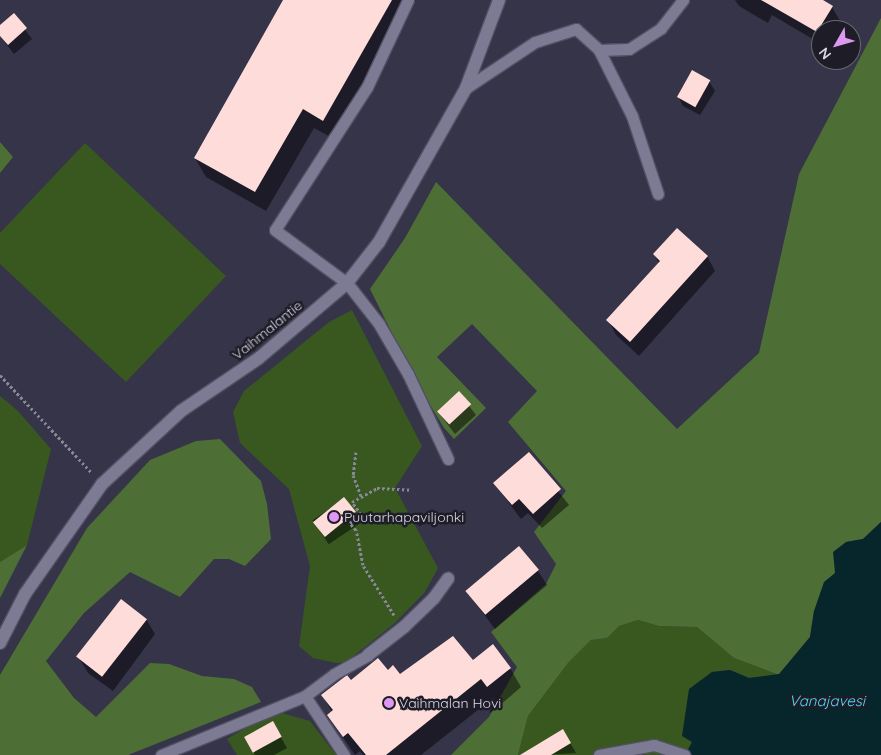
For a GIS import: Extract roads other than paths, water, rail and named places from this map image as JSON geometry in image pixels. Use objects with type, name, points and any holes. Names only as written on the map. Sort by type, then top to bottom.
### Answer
[{"type":"street","name":"Vaihmalantie","points":[[0,643],[25,594],[102,484],[181,411],[260,358],[346,284],[379,242],[466,88],[499,0]]},
{"type":"street","points":[[368,655],[404,627],[434,598],[448,579]]},
{"type":"lane","points":[[408,0],[367,88],[274,230],[346,284],[379,324],[448,459]]},
{"type":"lane","points":[[599,50],[629,49],[661,28],[683,0]]},
{"type":"lane","points":[[466,88],[535,42],[576,29],[599,50],[632,116],[658,194]]},
{"type":"lane","points":[[161,755],[305,696],[334,674],[368,655]]},
{"type":"lane","points":[[305,696],[344,755]]},
{"type":"lane","points":[[599,755],[654,745],[684,755]]},
{"type":"water","name":"Vanajavesi","points":[[881,522],[881,755],[685,755],[692,742],[682,736],[689,689],[712,672],[730,670],[749,678],[779,674],[810,637],[814,611],[824,582],[835,573],[833,552],[846,542],[863,539]]},
{"type":"place","name":"Puutarhapaviljonki","points":[[334,517]]},
{"type":"place","name":"Vaihmalan Hovi","points":[[389,703]]}]
